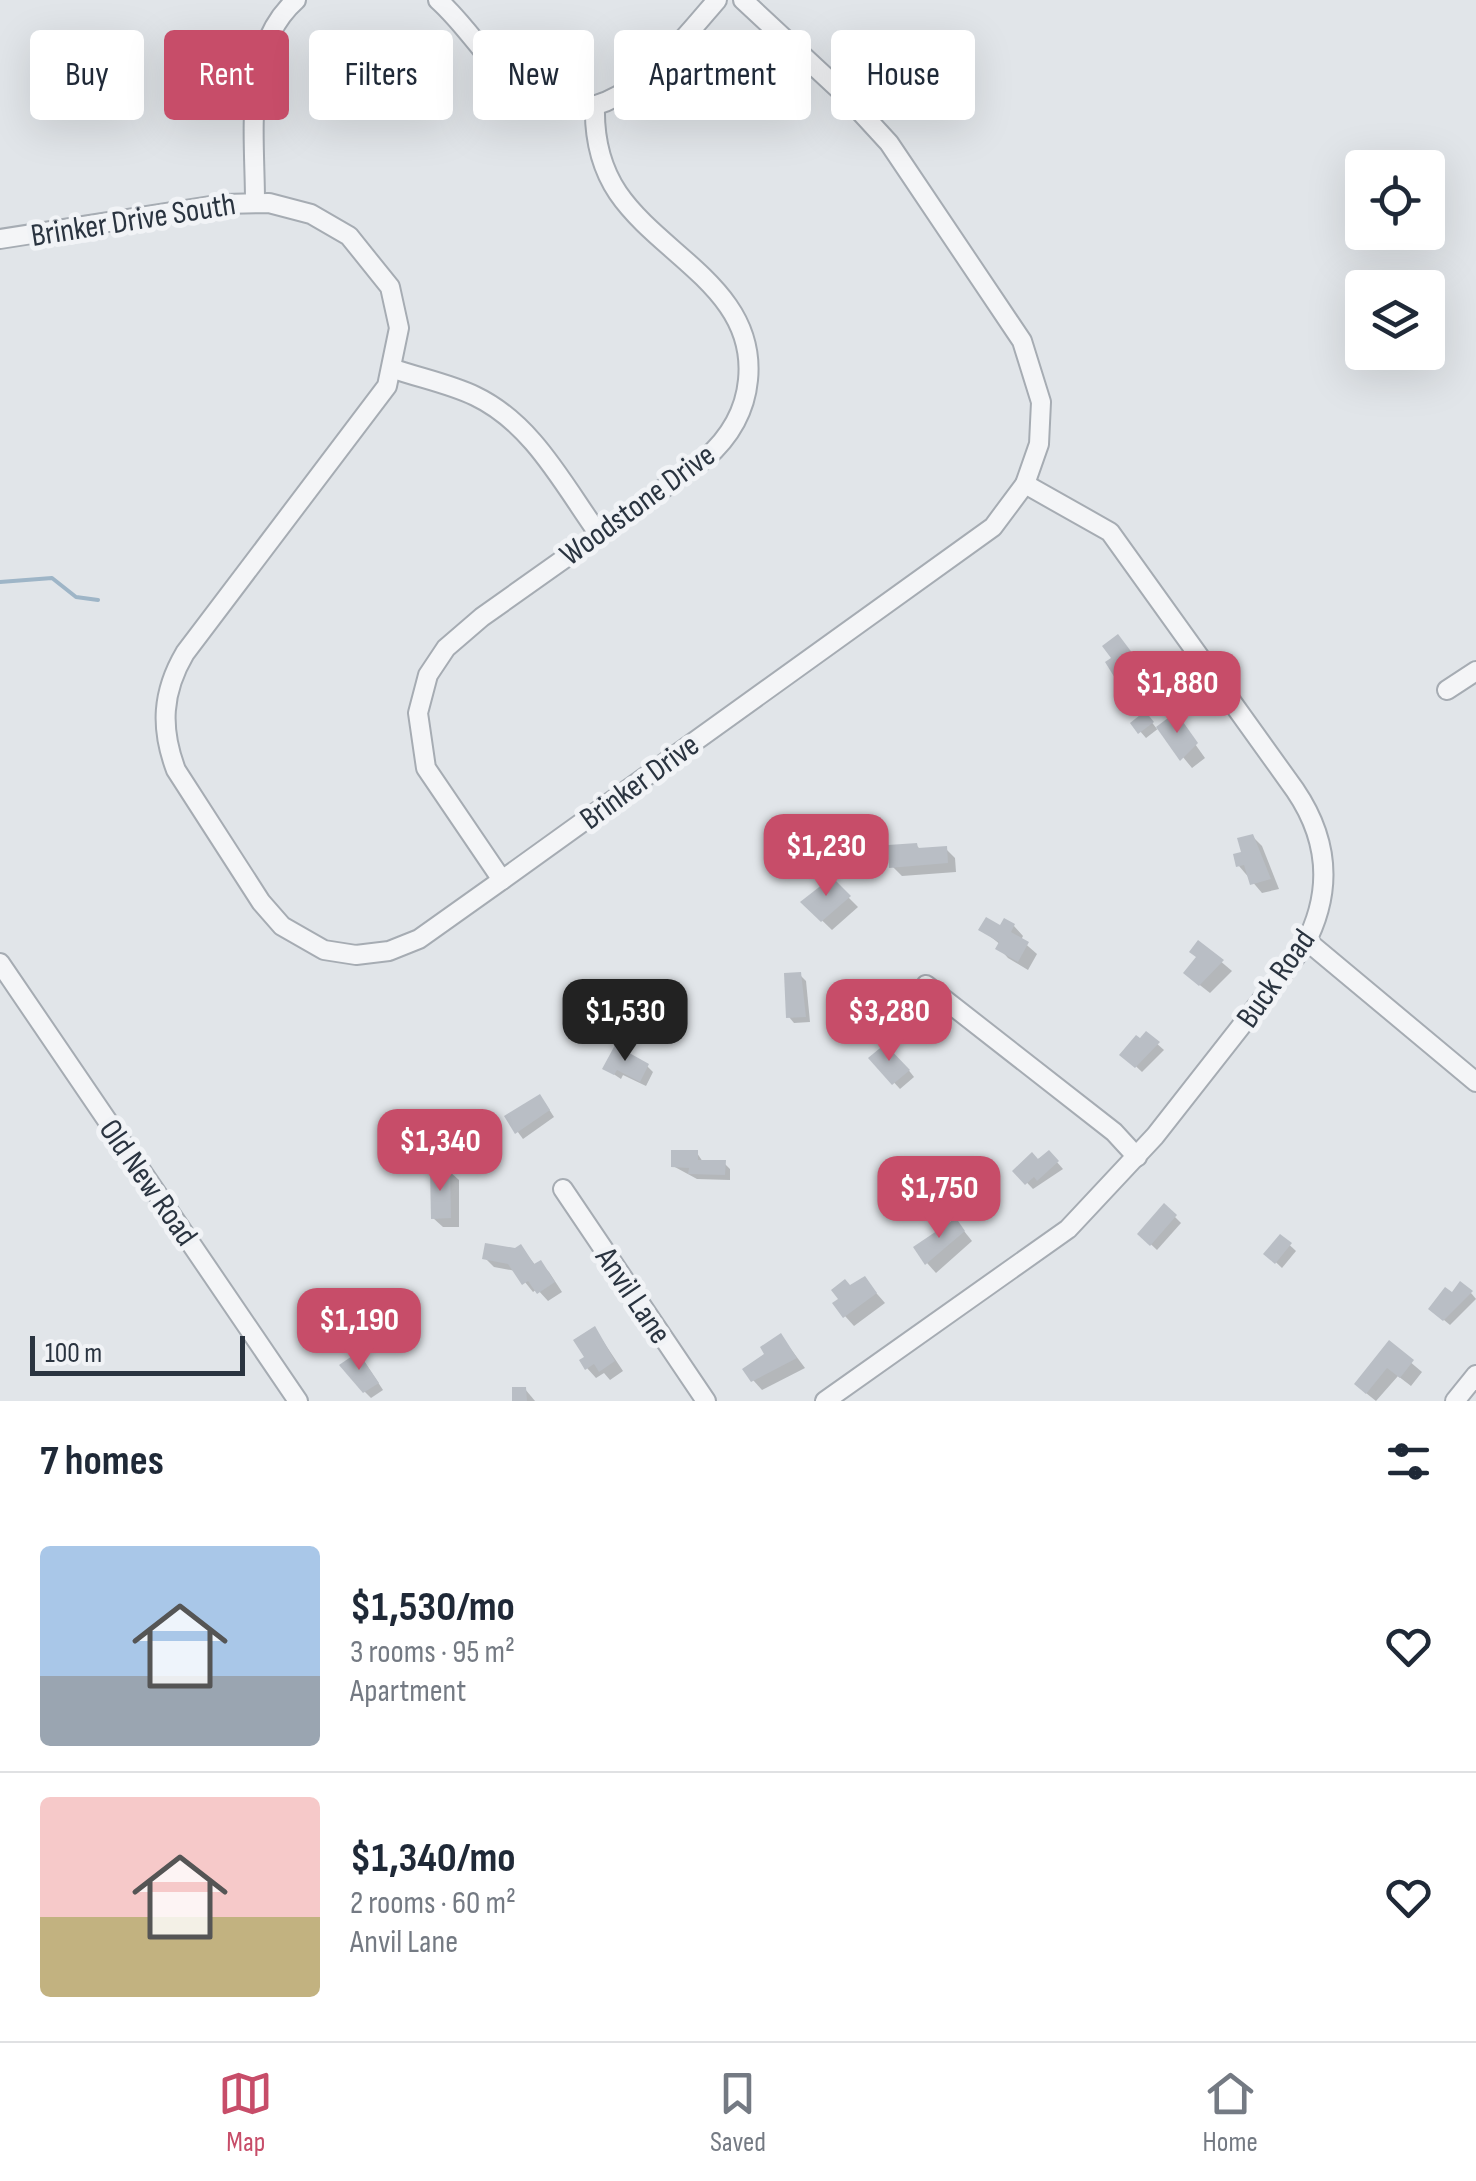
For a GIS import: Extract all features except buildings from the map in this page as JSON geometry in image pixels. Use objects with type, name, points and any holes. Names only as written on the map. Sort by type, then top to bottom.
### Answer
[{"type":"street","points":[[254,202],[259,70],[274,26],[296,0]]},
{"type":"street","points":[[438,0],[495,65],[532,98],[558,106],[595,106],[642,82],[717,0]]},
{"type":"street","name":"Brinker Drive","points":[[394,369],[378,400],[178,664],[164,709],[168,748],[176,770],[270,915],[302,940],[324,950],[373,954],[404,946],[502,880],[993,527],[1025,484],[1042,423],[1038,381],[1022,341],[888,143],[844,94],[742,0]]},
{"type":"street","name":"Woodstone Drive","points":[[502,880],[426,768],[418,737],[420,697],[436,661],[454,639],[717,448],[739,415],[749,369],[742,330],[732,309],[630,208],[609,178],[597,142],[595,106]]},
{"type":"street","name":"Brinker Drive South","points":[[0,239],[254,202],[311,214],[365,251],[390,287],[397,311],[394,369]]},
{"type":"street","points":[[394,369],[474,395],[512,420],[529,435],[598,534]]},
{"type":"street","name":"Buck Road","points":[[825,1401],[1018,1269],[1068,1229],[1137,1157],[1307,941],[1325,878],[1322,845],[1311,815],[1110,532],[1025,484]]},
{"type":"street","points":[[1447,690],[1476,670]]},
{"type":"street","points":[[1307,941],[1476,1082]]},
{"type":"street","name":"Old New Road","points":[[0,964],[298,1401]]},
{"type":"street","points":[[926,985],[1114,1132],[1137,1157]]},
{"type":"street","name":"Anvil Lane","points":[[563,1189],[706,1401]]},
{"type":"street","points":[[1456,1401],[1476,1375]]},
{"type":"waterway","points":[[0,582],[52,578],[76,597],[98,600]]}]
